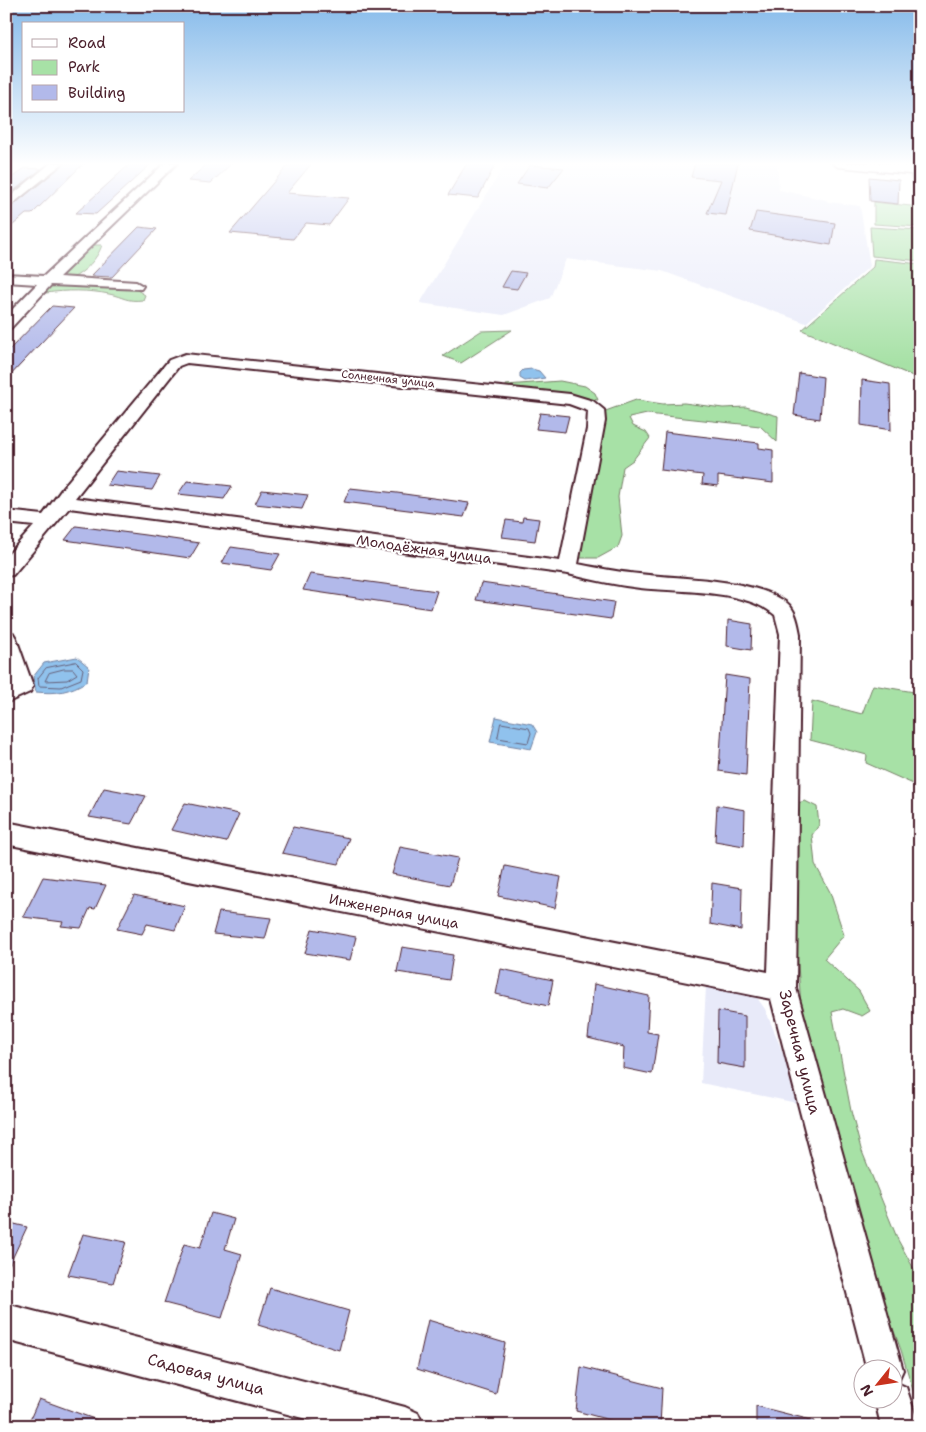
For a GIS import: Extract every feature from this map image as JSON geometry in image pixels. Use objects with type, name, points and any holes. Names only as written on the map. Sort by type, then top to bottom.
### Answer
[{"type":"street","points":[[6,325],[47,281],[101,230]]},
{"type":"street","points":[[6,278],[136,286]]},
{"type":"street","name":"Солнечная улица","points":[[64,502],[70,489],[174,364],[185,358],[560,398],[590,404],[596,409],[596,424],[568,568]]},
{"type":"street","points":[[6,570],[64,502]]},
{"type":"street","name":"Молодёжная улица","points":[[64,502],[568,568],[638,581],[696,586],[753,596],[780,609]]},
{"type":"street","points":[[6,517],[46,521]]},
{"type":"street","name":"Заречная улица","points":[[780,609],[785,615],[790,634],[782,988],[882,1360]]},
{"type":"street","points":[[6,638],[22,686],[6,696]]},
{"type":"street","name":"Инженерная улица","points":[[6,833],[782,988]]},
{"type":"street","name":"Садовая улица","points":[[6,1322],[405,1426]]},
{"type":"street","points":[[896,1410],[900,1426]]},
{"type":"shaded area","points":[[465,230],[864,230],[870,266],[806,323],[662,271],[566,259],[550,298],[504,315],[420,303]]},
{"type":"shaded area","points":[[706,986],[755,995],[765,1009],[794,1080],[797,1103],[701,1083]]},
{"type":"green space","points":[[870,230],[920,230],[920,261],[872,256]]},
{"type":"green space","points":[[91,245],[102,245],[97,255],[81,273],[72,278],[60,276]]},
{"type":"green space","points":[[874,259],[920,264],[920,379],[802,330],[873,267]]},
{"type":"green space","points":[[50,283],[132,287],[145,295],[143,300],[129,300],[94,292],[69,291],[46,293]]},
{"type":"green space","points":[[512,330],[461,363],[443,356],[481,331]]},
{"type":"green space","points":[[560,381],[585,386],[595,393],[598,400],[506,388],[506,385]]},
{"type":"green space","points":[[636,400],[663,404],[684,403],[723,408],[746,407],[778,416],[777,442],[760,426],[647,414],[629,418],[633,426],[646,432],[650,438],[633,460],[623,467],[618,497],[622,536],[618,547],[598,558],[575,558],[600,413]]},
{"type":"green space","points":[[873,685],[920,693],[920,787],[866,763],[867,755],[810,740],[812,701],[862,714]]},
{"type":"green space","points":[[805,801],[817,807],[819,825],[812,835],[815,864],[830,892],[844,935],[824,959],[859,991],[870,1011],[862,1016],[843,1009],[832,1012],[851,1111],[861,1149],[898,1240],[920,1280],[920,1414],[901,1350],[873,1275],[802,1018],[796,939],[794,804]]},
{"type":"water","points":[[532,369],[539,371],[545,378],[525,381],[520,378],[520,373],[523,370]]},
{"type":"water","points":[[77,657],[89,667],[87,681],[75,688],[63,691],[50,693],[36,692],[33,677],[44,663]]},
{"type":"water","points":[[496,717],[532,724],[537,732],[531,749],[490,742]]},
{"type":"building","points":[[136,230],[156,230],[112,277],[91,276]]},
{"type":"building","points":[[233,230],[300,230],[293,239],[230,233]]},
{"type":"building","points":[[750,230],[834,230],[831,245]]},
{"type":"building","points":[[511,271],[526,273],[517,289],[502,287]]},
{"type":"building","points":[[52,306],[74,308],[6,380],[6,353]]},
{"type":"building","points":[[799,373],[823,377],[820,419],[794,415]]},
{"type":"building","points":[[862,380],[890,384],[891,430],[861,425]]},
{"type":"building","points":[[540,413],[569,416],[565,432],[536,429]]},
{"type":"building","points":[[665,432],[759,443],[759,448],[773,450],[773,483],[718,476],[718,486],[702,484],[703,475],[661,470]]},
{"type":"building","points":[[116,471],[160,476],[152,490],[107,485]]},
{"type":"building","points":[[187,481],[232,486],[224,499],[178,494]]},
{"type":"building","points":[[350,488],[469,503],[464,517],[344,502]]},
{"type":"building","points":[[262,490],[308,495],[302,509],[255,504]]},
{"type":"building","points":[[523,517],[539,519],[535,541],[502,537],[506,520],[522,522]]},
{"type":"building","points":[[76,526],[199,543],[190,558],[65,540]]},
{"type":"building","points":[[231,547],[280,554],[271,570],[222,563]]},
{"type":"building","points":[[310,574],[437,591],[431,609],[303,590]]},
{"type":"building","points":[[481,583],[614,602],[611,619],[476,600]]},
{"type":"building","points":[[728,620],[752,624],[751,650],[727,646]]},
{"type":"building","points":[[725,675],[750,679],[746,775],[719,771]]},
{"type":"building","points":[[104,788],[146,796],[131,824],[89,817]]},
{"type":"building","points":[[185,803],[239,814],[226,842],[171,830]]},
{"type":"building","points":[[717,805],[745,810],[744,846],[715,841]]},
{"type":"building","points":[[293,827],[349,838],[339,864],[282,853]]},
{"type":"building","points":[[400,847],[458,858],[450,885],[392,874]]},
{"type":"building","points":[[505,866],[561,877],[555,908],[498,896]]},
{"type":"building","points":[[43,877],[106,885],[95,909],[90,908],[81,928],[61,926],[63,922],[23,917]]},
{"type":"building","points":[[712,883],[742,888],[741,930],[710,924]]},
{"type":"building","points":[[134,895],[185,906],[175,930],[147,924],[142,934],[117,929]]},
{"type":"building","points":[[219,912],[271,918],[265,939],[213,934]]},
{"type":"building","points":[[312,929],[356,937],[350,960],[305,953]]},
{"type":"building","points":[[402,947],[453,955],[449,980],[397,972]]},
{"type":"building","points":[[501,969],[553,980],[548,1006],[496,994]]},
{"type":"building","points":[[594,984],[649,996],[647,1032],[658,1034],[652,1074],[623,1068],[624,1047],[588,1038]]},
{"type":"building","points":[[718,1011],[745,1016],[745,1068],[717,1063]]},
{"type":"building","points":[[211,1213],[234,1219],[225,1249],[242,1254],[222,1318],[164,1303],[184,1244],[200,1248]]},
{"type":"building","points":[[6,1222],[27,1227],[6,1272]]},
{"type":"building","points":[[83,1234],[126,1242],[113,1283],[68,1275]]},
{"type":"building","points":[[270,1288],[349,1311],[339,1350],[258,1325]]},
{"type":"building","points":[[428,1320],[505,1343],[496,1394],[417,1369]]},
{"type":"building","points":[[581,1367],[662,1388],[660,1426],[632,1426],[576,1411]]},
{"type":"building","points":[[39,1399],[108,1424],[107,1426],[27,1426]]},
{"type":"building","points":[[756,1406],[815,1421],[814,1426],[756,1426]]}]
